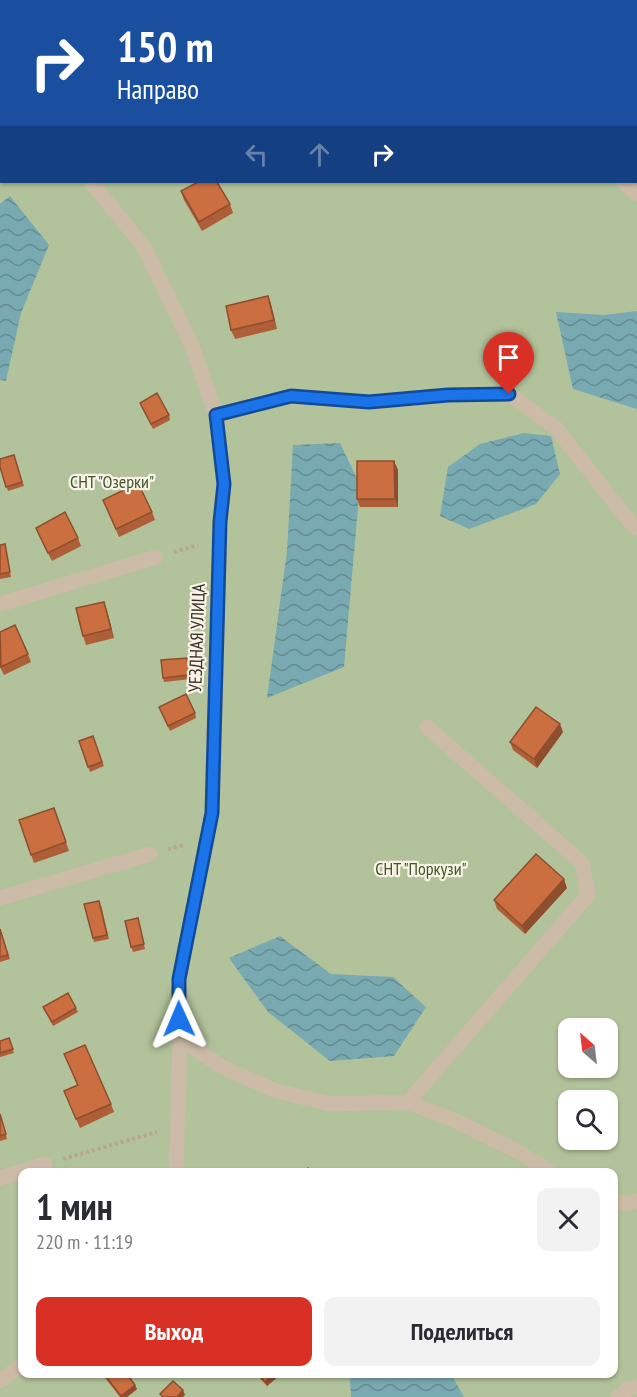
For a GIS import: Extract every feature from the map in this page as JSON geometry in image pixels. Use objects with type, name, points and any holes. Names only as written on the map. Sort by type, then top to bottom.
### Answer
[{"type":"street","name":"УЕЗДНАЯ УЛИЦА","points":[[92,183],[144,247],[192,346],[216,415],[224,484],[219,538],[212,813],[179,979],[180,1039],[176,1168]]},
{"type":"street","points":[[624,183],[637,194]]},
{"type":"street","points":[[216,415],[291,396],[369,402],[448,395],[509,394],[556,428],[632,525],[637,528]]},
{"type":"street","points":[[0,604],[156,557]]},
{"type":"street","points":[[408,1102],[588,895],[582,863],[427,727]]},
{"type":"street","points":[[0,898],[150,854]]},
{"type":"street","points":[[180,1039],[224,1068],[276,1091],[330,1104],[408,1102],[466,1126],[517,1151],[544,1168]]},
{"type":"street","points":[[32,1168],[45,1164]]},
{"type":"street","points":[[0,1178],[18,1172]]},
{"type":"street","points":[[618,1201],[626,1204],[637,1201]]},
{"type":"street","points":[[0,1381],[18,1368]]},
{"type":"street","points":[[618,1397],[630,1388],[637,1387]]},
{"type":"path","points":[[156,557],[219,538]]},
{"type":"path","points":[[150,854],[207,838]]},
{"type":"path","points":[[45,1164],[176,1126]]},
{"type":"green space","name":"СНТ \"Поркузи\"","points":[[0,183],[637,183],[637,1397],[0,1397]]},
{"type":"water","points":[[10,196],[49,245],[21,313],[6,381],[0,380],[0,204]]},
{"type":"water","points":[[637,311],[637,409],[573,389],[556,312],[604,315]]},
{"type":"water","points":[[524,433],[551,436],[560,474],[536,504],[469,529],[440,516],[448,467],[480,444]]},
{"type":"water","points":[[340,443],[360,485],[344,667],[267,698],[287,551],[293,445]]},
{"type":"water","points":[[280,936],[331,974],[393,977],[426,1007],[394,1056],[330,1061],[268,1012],[229,958]]},
{"type":"water","points":[[453,1378],[464,1397],[351,1397],[350,1379]]},
{"type":"building","points":[[196,183],[218,183],[230,204],[199,222],[181,191]]},
{"type":"building","points":[[268,296],[274,320],[231,330],[226,306]]},
{"type":"building","points":[[157,393],[169,415],[151,424],[140,403]]},
{"type":"building","points":[[14,455],[22,482],[6,487],[0,459]]},
{"type":"building","points":[[357,461],[394,461],[395,499],[357,499]]},
{"type":"building","points":[[138,483],[152,512],[116,529],[103,500]]},
{"type":"building","points":[[65,512],[78,538],[48,553],[36,528]]},
{"type":"building","points":[[5,544],[10,572],[0,574],[0,545]]},
{"type":"building","points":[[104,602],[111,629],[83,636],[76,608]]},
{"type":"building","points":[[15,625],[28,654],[1,667],[0,632]]},
{"type":"building","points":[[187,658],[189,675],[163,678],[161,660]]},
{"type":"building","points":[[186,694],[195,713],[168,726],[159,707]]},
{"type":"building","points":[[536,707],[560,724],[534,759],[510,742]]},
{"type":"building","points":[[93,736],[102,762],[88,767],[79,741]]},
{"type":"building","points":[[54,808],[66,842],[31,855],[19,820]]},
{"type":"building","points":[[536,854],[564,879],[522,926],[494,900]]},
{"type":"building","points":[[99,901],[107,935],[93,938],[84,904]]},
{"type":"building","points":[[138,918],[144,944],[131,947],[125,921]]},
{"type":"building","points":[[0,929],[8,955],[0,957]]},
{"type":"building","points":[[68,993],[76,1008],[52,1022],[43,1007]]},
{"type":"building","points":[[9,1038],[13,1049],[0,1053],[0,1041]]},
{"type":"building","points":[[85,1045],[111,1104],[76,1119],[64,1091],[78,1085],[64,1054]]},
{"type":"building","points":[[0,1114],[6,1134],[0,1136]]},
{"type":"building","points":[[107,1378],[130,1378],[135,1385],[121,1396]]},
{"type":"building","points":[[173,1381],[183,1390],[177,1397],[163,1397],[160,1394]]},
{"type":"route","points":[[179,1019],[179,979],[212,813],[220,522],[224,484],[216,415],[291,396],[369,402],[448,395],[509,394]]},
{"type":"park label","name":"СНТ \"Озерки\"","points":[[112,482]]}]
